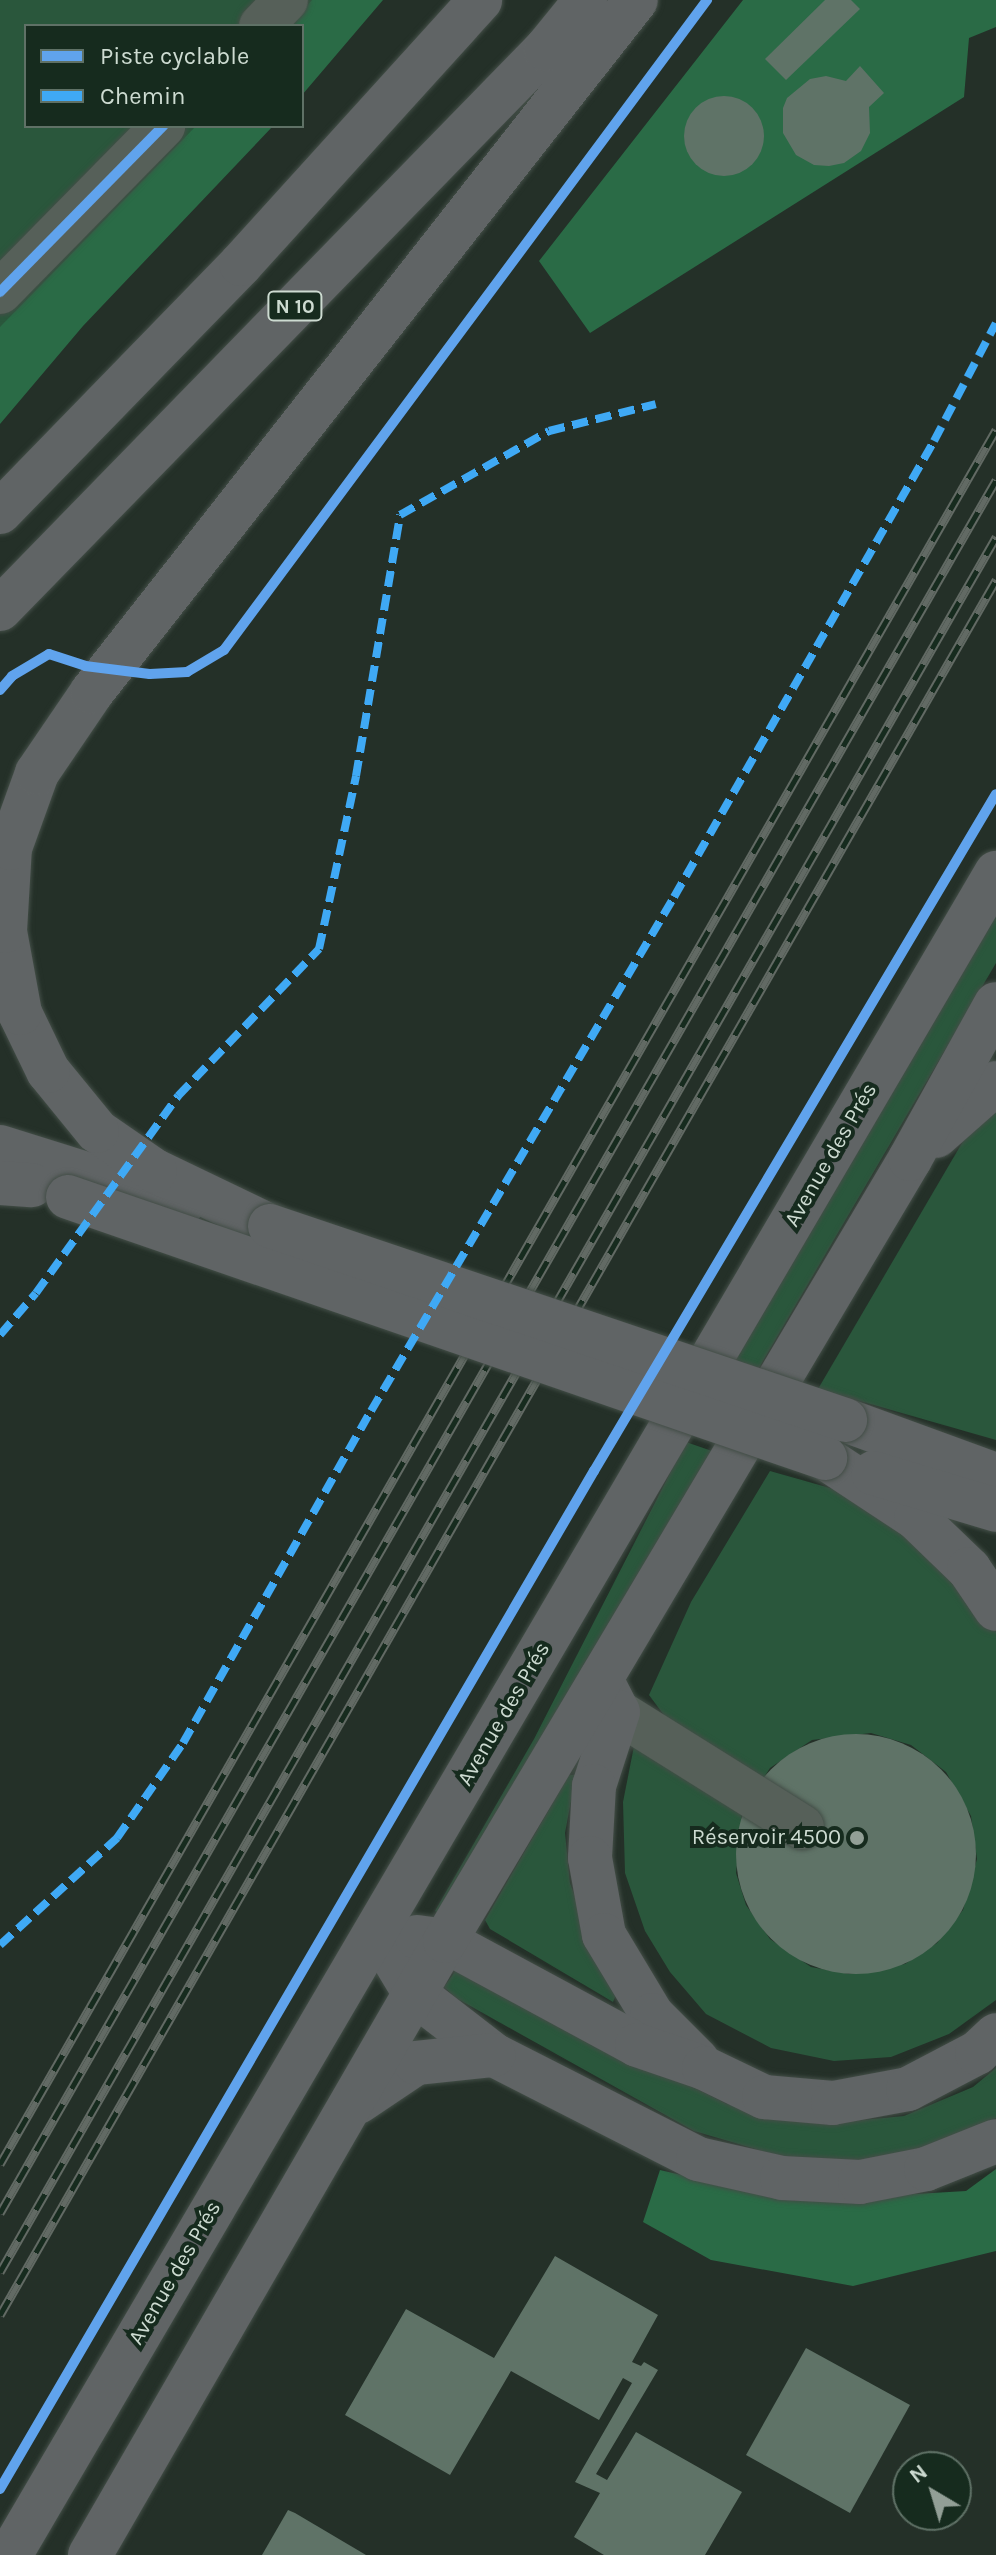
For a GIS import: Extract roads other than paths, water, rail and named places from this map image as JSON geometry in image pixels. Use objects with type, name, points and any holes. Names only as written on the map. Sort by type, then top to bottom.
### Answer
[{"type":"main road","points":[[0,512],[241,264],[480,0]]},
{"type":"main road","name":"N 10","points":[[0,609],[546,49],[586,0]]},
{"type":"main road","points":[[636,0],[102,680],[37,773],[10,848],[5,931],[20,1013],[48,1071],[104,1135],[155,1171],[270,1226],[835,1439],[996,1510]]},
{"type":"main road","name":"Avenue des Prés","points":[[10,2555],[996,873]]},
{"type":"main road","points":[[90,2555],[353,2105],[445,1941],[609,1695],[996,1004]]},
{"type":"main road","points":[[910,1159],[996,1083]]},
{"type":"main road","points":[[0,1147],[36,1183],[835,1439],[996,1475]]},
{"type":"main road","points":[[36,1183],[145,1194],[270,1226]]},
{"type":"main road","points":[[835,1439],[969,1569],[996,1609]]},
{"type":"main road","points":[[609,1695],[594,1786],[590,1858],[604,1935],[652,2015],[704,2068]]},
{"type":"main road","points":[[377,1931],[445,1941],[637,2045],[704,2068],[764,2097],[833,2103],[908,2089],[977,2053],[996,2035]]},
{"type":"main road","points":[[377,1931],[415,1994],[494,2055],[698,2159],[782,2178],[860,2182],[926,2169],[996,2141]]},
{"type":"main road","points":[[353,2105],[416,2063],[494,2055]]},
{"type":"street","points":[[263,24],[286,0]]},
{"type":"street","points":[[0,292],[161,128]]},
{"type":"street","points":[[609,1695],[802,1827]]},
{"type":"railway","points":[[0,2164],[996,430]]},
{"type":"railway","points":[[0,2213],[996,480]]},
{"type":"railway","points":[[0,2272],[996,537]]},
{"type":"railway","points":[[0,2315],[996,580]]},
{"type":"place","name":"Réservoir 4500","points":[[857,1838]]}]
